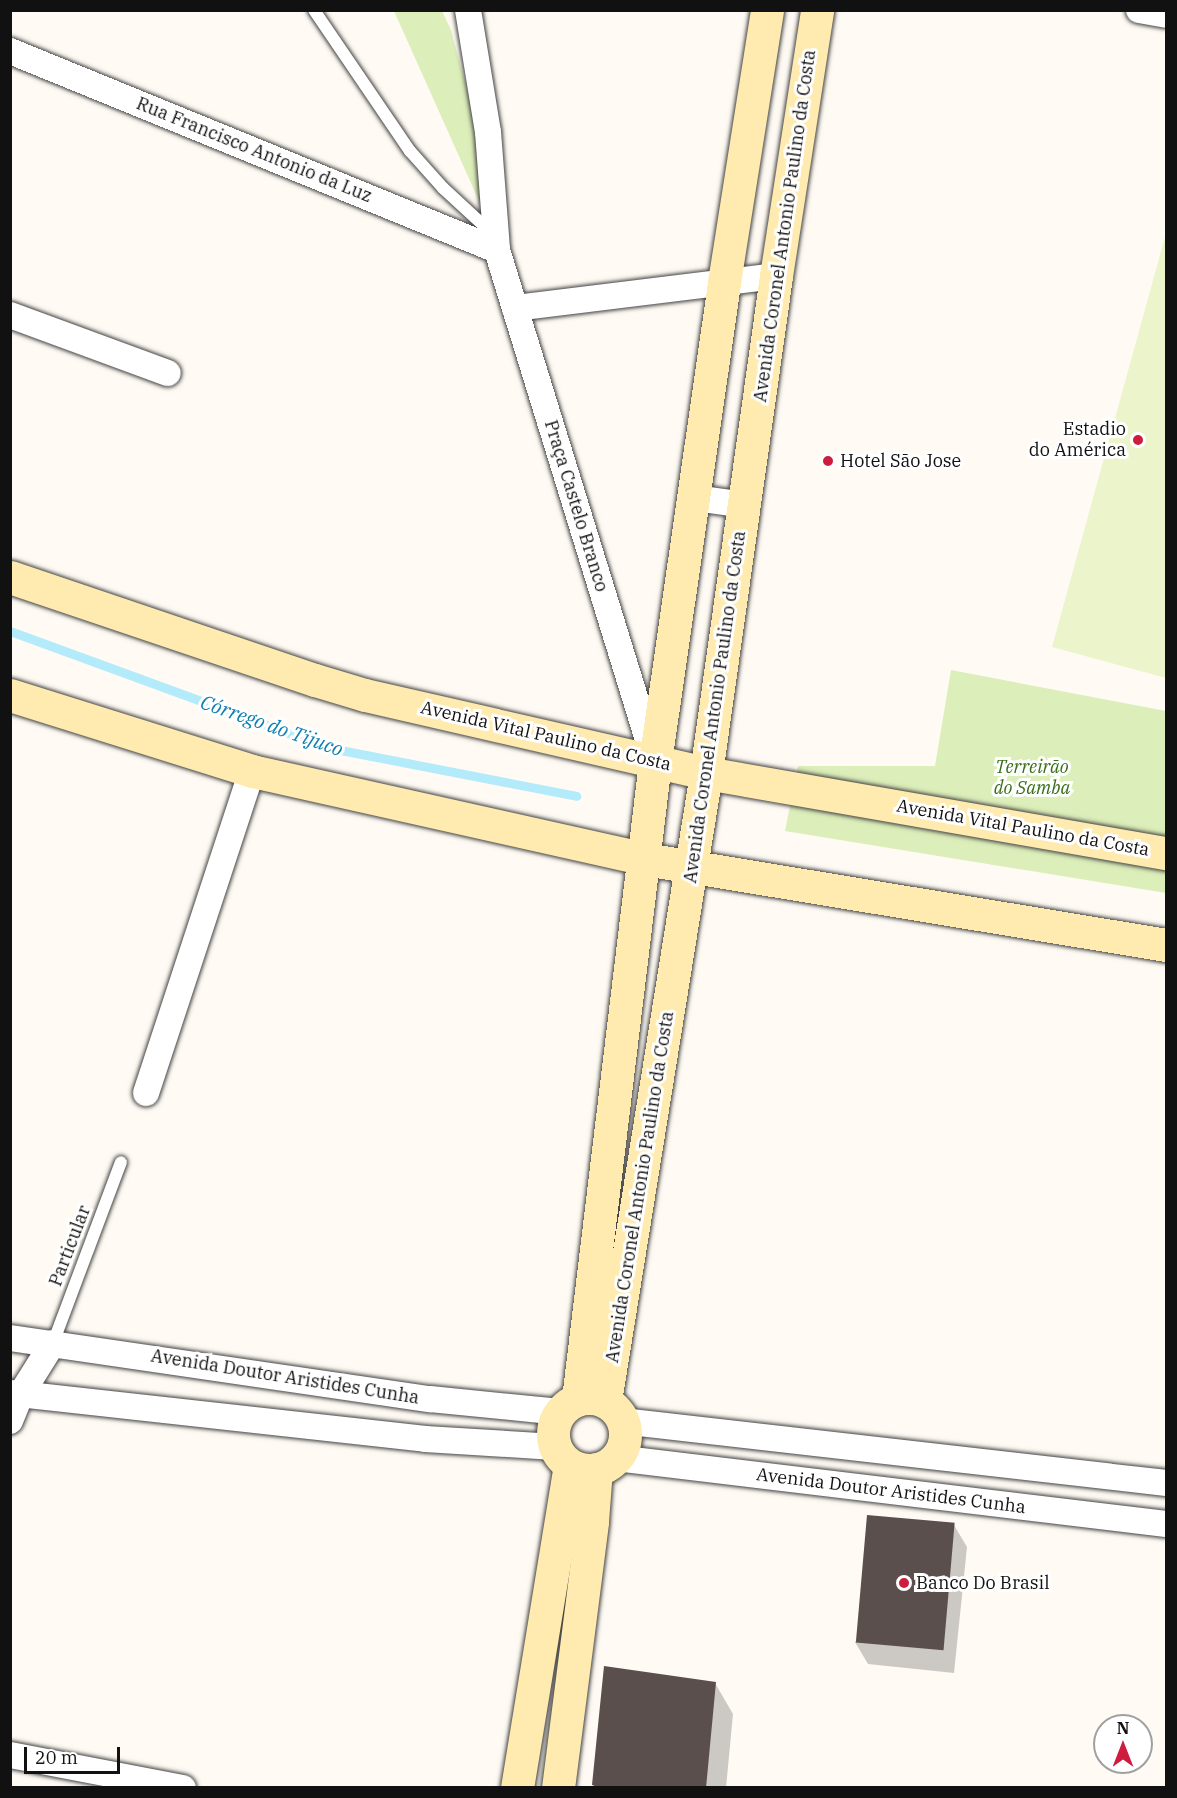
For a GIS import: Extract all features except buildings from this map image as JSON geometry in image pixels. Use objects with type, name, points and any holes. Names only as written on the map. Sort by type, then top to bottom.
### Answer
[{"type":"street","name":"Praça Castelo Branco","points":[[468,10],[488,132],[497,244],[655,762]]},
{"type":"street","name":"Avenida Coronel Antonio Paulino da Costa","points":[[591,1408],[585,1322],[645,859],[655,762],[724,282],[767,10]]},
{"type":"street","name":"Avenida Coronel Antonio Paulino da Costa","points":[[591,1408],[692,866],[776,276],[817,10]]},
{"type":"street","points":[[1139,10],[1167,15]]},
{"type":"street","name":"Rua Francisco Antonio da Luz","points":[[10,51],[497,244]]},
{"type":"street","points":[[515,308],[776,276]]},
{"type":"street","points":[[10,315],[168,374]]},
{"type":"street","points":[[694,498],[745,505]]},
{"type":"street","name":"Avenida Vital Paulino da Costa","points":[[10,578],[365,695],[655,762],[1167,853]]},
{"type":"street","points":[[10,695],[252,771],[645,859],[1167,945]]},
{"type":"street","points":[[146,1093],[252,771]]},
{"type":"street","name":"Avenida Doutor Aristides Cunha","points":[[10,1338],[430,1399],[591,1408],[785,1439],[1167,1483]]},
{"type":"street","points":[[10,1421],[16,1394],[53,1343]]},
{"type":"street","name":"Avenida Doutor Aristides Cunha","points":[[16,1394],[425,1439],[584,1460],[780,1478],[1167,1524]]},
{"type":"street","points":[[425,1439],[430,1399]]},
{"type":"street","points":[[558,1788],[592,1521],[584,1460],[553,1429],[591,1408],[624,1440],[584,1460]]},
{"type":"street","points":[[780,1478],[785,1439]]},
{"type":"street","points":[[517,1788],[584,1460]]},
{"type":"street","points":[[1003,1504],[1007,1465]]},
{"type":"street","points":[[10,1755],[183,1788]]},
{"type":"lane","points":[[314,10],[410,151],[497,244]]},
{"type":"lane","name":"Particular","points":[[53,1343],[121,1162]]},
{"type":"green space","points":[[394,11],[442,11],[451,30],[479,134],[488,221]]},
{"type":"green space","name":"Estadio do América","points":[[1166,233],[1166,678],[1052,647]]},
{"type":"green space","name":"Terreirão do Samba","points":[[951,670],[1166,711],[1166,893],[785,831],[798,766],[935,766]]},
{"type":"waterway","name":"Córrego do Tijuco","points":[[10,631],[330,748],[576,796]]},
{"type":"place","name":"Estadio do América","points":[[1138,440]]},
{"type":"place","name":"Hotel São Jose","points":[[828,461]]},
{"type":"place","name":"Banco Do Brasil","points":[[904,1583]]}]
